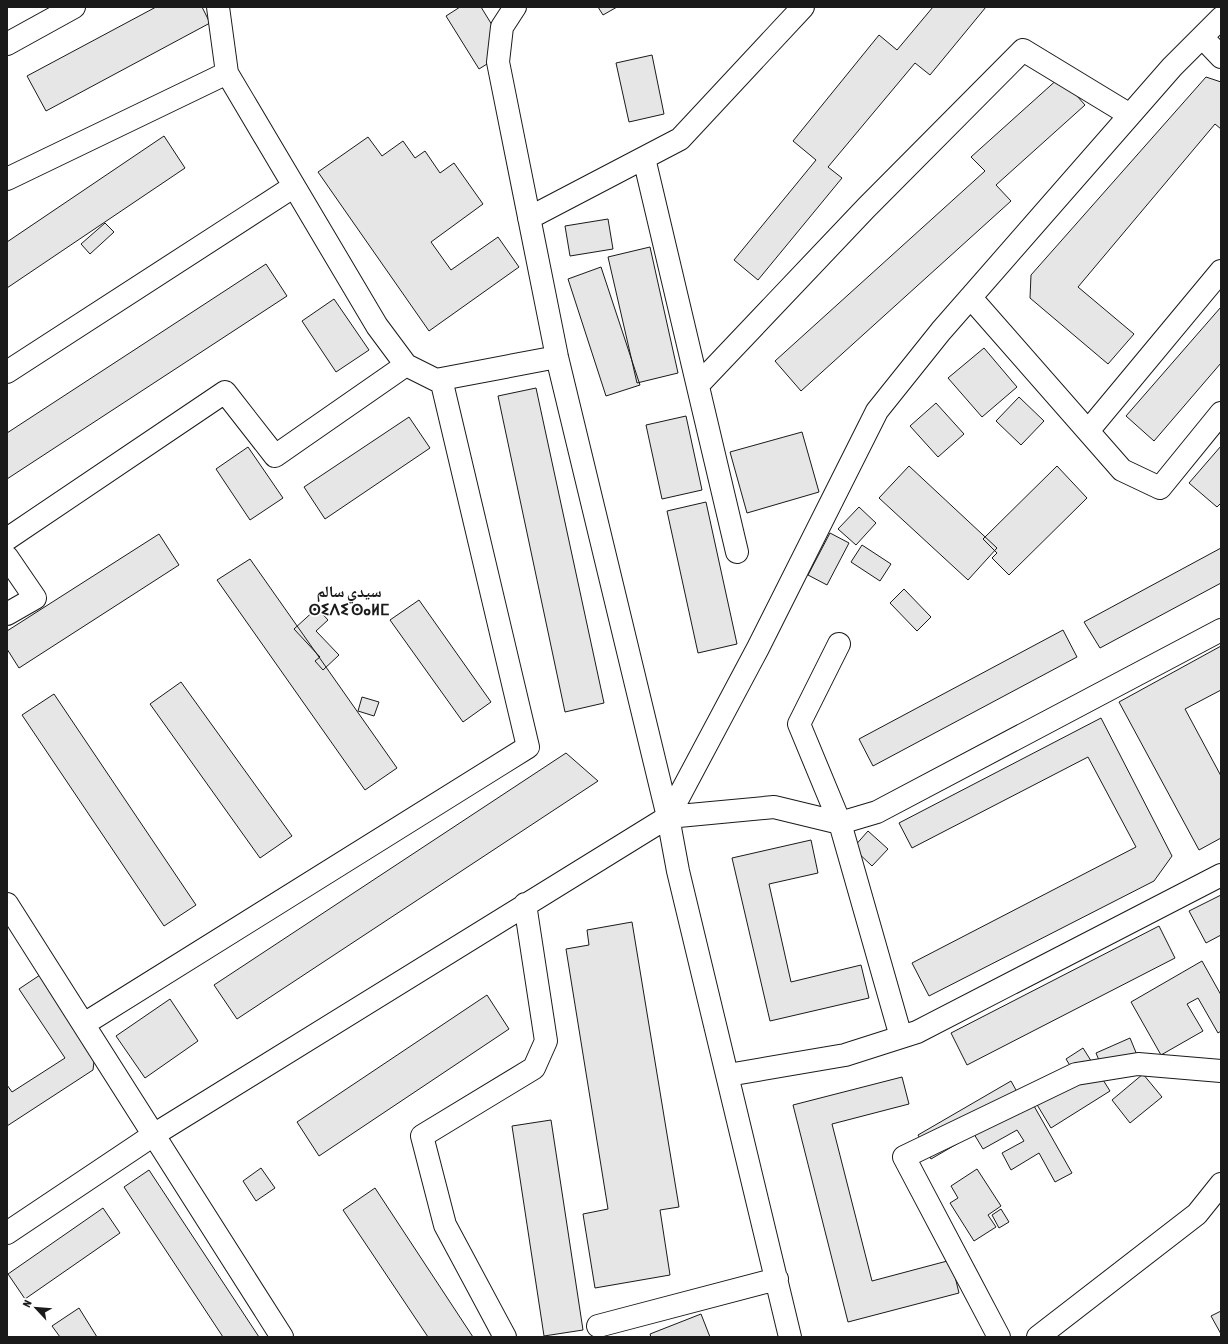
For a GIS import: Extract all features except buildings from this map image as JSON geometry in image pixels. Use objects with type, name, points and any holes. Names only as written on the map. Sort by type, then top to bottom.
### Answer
[{"type":"street","points":[[7,44],[74,7]]},
{"type":"street","points":[[218,7],[227,73],[376,326],[406,366],[436,380],[557,357]]},
{"type":"street","points":[[515,7],[502,27],[498,62],[557,357],[668,816],[678,871],[790,1337]]},
{"type":"street","points":[[529,218],[680,139],[803,7]]},
{"type":"street","points":[[668,816],[758,648],[877,411],[941,331],[1172,67],[1221,18]]},
{"type":"street","points":[[1202,36],[1221,57]]},
{"type":"street","points":[[698,385],[866,208],[1023,50],[1130,115]]},
{"type":"street","points":[[7,179],[227,73]]},
{"type":"street","points":[[644,158],[737,552]]},
{"type":"street","points":[[7,372],[293,187]]},
{"type":"street","points":[[1088,431],[1221,271]]},
{"type":"street","points":[[971,298],[1122,470],[1160,488],[1221,413]]},
{"type":"street","points":[[7,538],[225,392],[275,456],[406,366]]},
{"type":"street","points":[[84,1024],[528,747],[441,379]]},
{"type":"street","points":[[7,557],[34,598],[7,614]]},
{"type":"street","points":[[9,1229],[154,1134],[668,816],[774,807],[840,823],[877,812],[1221,630]]},
{"type":"street","points":[[839,644],[800,724],[840,823],[901,1037]]},
{"type":"street","points":[[728,1075],[845,1055],[917,1032],[1221,875]]},
{"type":"street","points":[[7,904],[282,1337]]},
{"type":"street","points":[[505,1337],[445,1225],[422,1136],[534,1068],[543,1048],[546,1041],[526,904]]},
{"type":"street","points":[[1000,1337],[904,1157],[1076,1074],[1138,1064],[1221,1071]]},
{"type":"street","points":[[1038,1337],[1197,1214],[1221,1184]]},
{"type":"street","points":[[598,1326],[777,1280]]},
{"type":"district","name":"سيدي سالم ⵙⵉⴷⵉ ⵙⴰⵍⵎ","points":[[349,600]]}]
